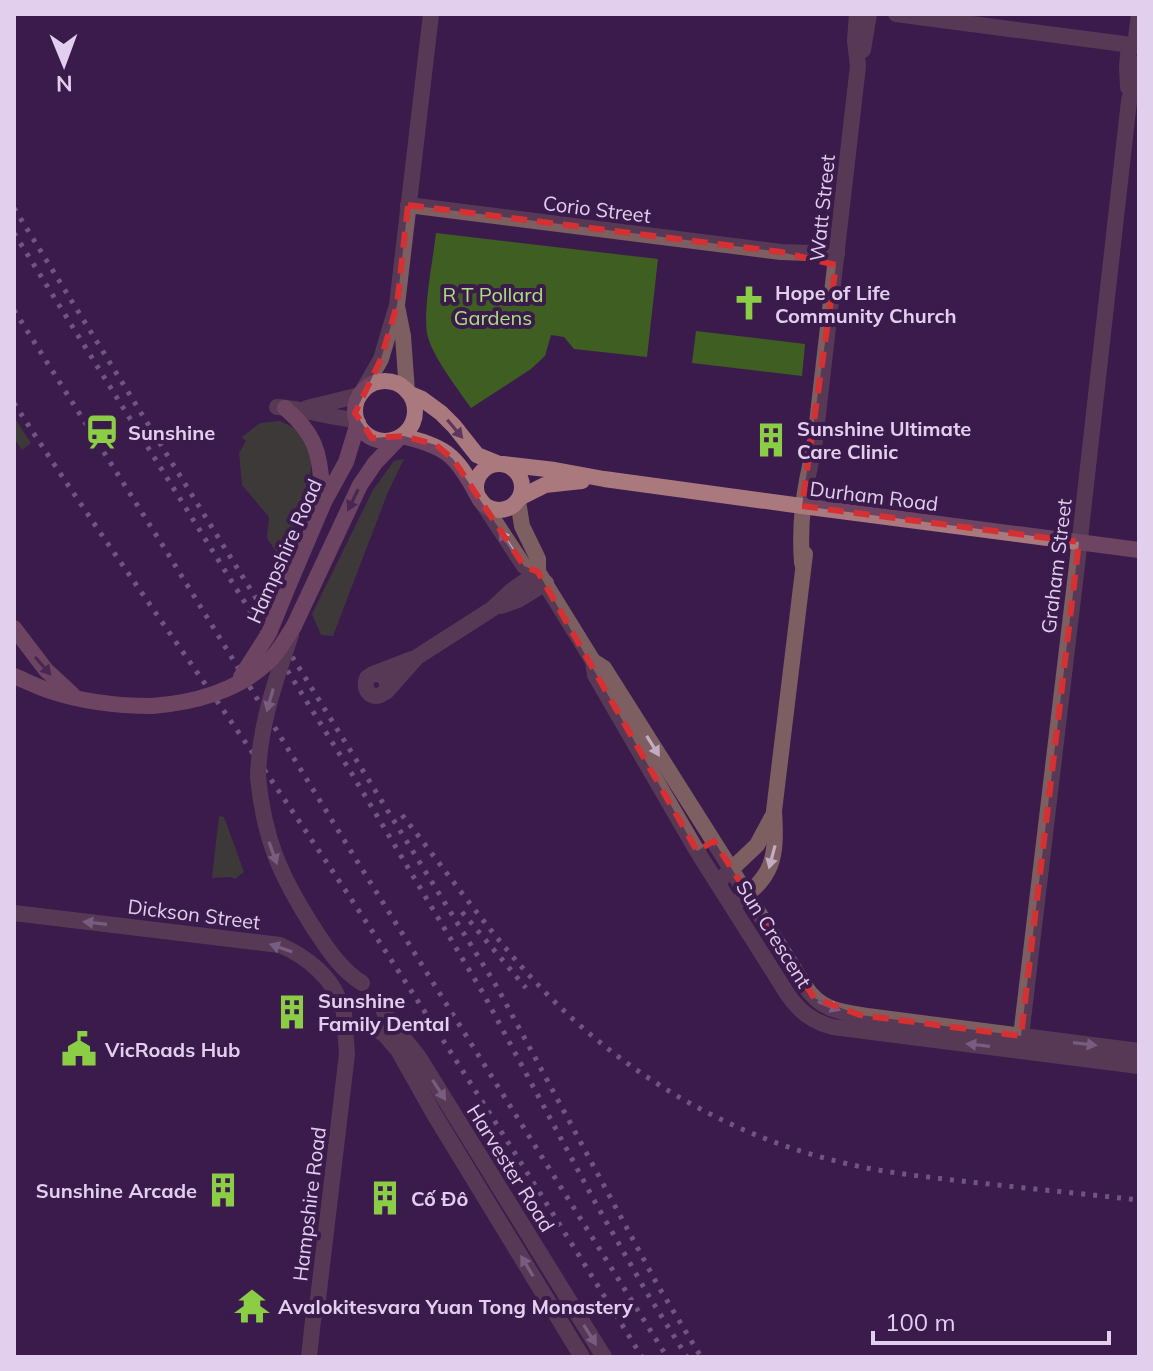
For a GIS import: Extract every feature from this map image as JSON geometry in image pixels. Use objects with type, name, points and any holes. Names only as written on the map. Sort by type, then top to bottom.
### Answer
[{"type":"main road","points":[[385,381],[397,384],[413,400],[415,413],[411,426],[400,437],[385,441],[366,434],[357,422],[355,408],[361,393],[372,384],[385,381]]},
{"type":"main road","points":[[408,393],[441,413],[477,455],[512,468],[519,474],[523,488],[519,499],[512,507],[499,510],[490,508],[479,497],[476,484],[481,472],[491,465],[501,464]]},
{"type":"main road","points":[[288,408],[314,442],[324,502]]},
{"type":"main road","name":"Hampshire Road","points":[[232,686],[265,641],[324,502],[346,462],[357,422]]},
{"type":"main road","name":"Sun Crescent","points":[[400,437],[436,445],[448,453],[464,471],[479,497]]},
{"type":"main road","name":"Hampshire Road","points":[[14,676],[48,691],[78,698],[117,705],[152,706],[190,700],[232,686],[253,674],[271,660],[294,626],[360,485],[375,463],[400,437]]},
{"type":"main road","name":"Durham Road","points":[[501,464],[1139,550]]},
{"type":"main road","name":"Durham Road","points":[[519,499],[545,485],[604,479]]},
{"type":"main road","points":[[14,631],[14,650]]},
{"type":"main road","points":[[14,631],[46,670],[78,698]]},
{"type":"street","points":[[288,408],[331,403],[361,393],[381,359],[397,305],[431,14]]},
{"type":"street","name":"Watt Street","points":[[857,14],[855,41],[858,66]]},
{"type":"street","name":"Watt Street","points":[[733,905],[748,895],[768,872],[774,858],[774,811],[802,563],[800,534],[807,507],[805,485],[814,449],[858,66],[866,43],[869,14]]},
{"type":"street","points":[[896,14],[1134,46]]},
{"type":"street","name":"Graham Street","points":[[1129,101],[1127,66],[1139,14]]},
{"type":"street","name":"Graham Street","points":[[1020,1043],[1129,101],[1139,63]]},
{"type":"street","name":"Corio Street","points":[[408,205],[836,260]]},
{"type":"street","points":[[397,305],[408,393]]},
{"type":"street","points":[[288,408],[357,422]]},
{"type":"street","name":"Sun Crescent","points":[[479,497],[524,566],[542,578]]},
{"type":"street","name":"Sun Crescent","points":[[519,499],[522,526],[538,559],[542,578],[593,661],[595,675],[697,851],[798,1008],[815,1021],[841,1028],[1139,1051]]},
{"type":"street","points":[[417,657],[386,692],[386,678],[373,674],[417,657],[492,609],[511,591],[542,578]]},
{"type":"street","name":"Hampshire Road","points":[[294,626],[264,720],[259,751],[258,777],[264,823],[287,885],[340,964],[362,983]]},
{"type":"street","name":"Sun Crescent","points":[[593,661],[604,668],[811,995],[822,1004],[840,1011],[1139,1066]]},
{"type":"street","name":"Watt Street","points":[[715,878],[748,855],[762,839],[774,811]]},
{"type":"street","points":[[697,851],[714,841]]},
{"type":"street","name":"Dickson Street","points":[[14,913],[280,945],[317,969],[335,989],[343,1010]]},
{"type":"street","points":[[362,983],[375,989],[380,1002],[376,1014],[365,1022],[353,1021],[343,1010],[342,997],[353,985],[362,983]]},
{"type":"street","name":"Harvester Road","points":[[380,1002],[386,1016],[410,1045],[450,1106],[604,1357]]},
{"type":"street","name":"Hampshire Road","points":[[309,1357],[347,1054],[343,1010]]},
{"type":"street","name":"Hampshire Road","points":[[347,1054],[365,1022]]},
{"type":"street","name":"Harvester Road","points":[[365,1022],[385,1035],[398,1050],[582,1357]]},
{"type":"highlighted area","points":[[408,205],[781,252],[836,265],[802,506],[1079,542],[1021,1036],[860,1015],[814,998],[714,841],[697,851],[538,572],[524,566],[453,459],[436,445],[404,436],[372,438],[355,413],[381,359],[397,305]]},
{"type":"green space","name":"R T Pollard Gardens","points":[[436,233],[658,259],[647,357],[574,349],[564,337],[551,335],[545,356],[531,369],[471,408],[439,361],[427,333],[427,297]]},
{"type":"green space","points":[[696,331],[805,344],[802,376],[692,363]]},
{"type":"green space","points":[[14,417],[31,443],[22,450],[14,438]]},
{"type":"green space","points":[[280,421],[304,437],[311,456],[304,504],[285,565],[267,538],[269,517],[242,485],[239,453],[246,441],[242,437],[260,423]]},
{"type":"green space","points":[[404,459],[388,492],[333,636],[321,635],[312,614],[373,490],[394,461]]},
{"type":"green space","points":[[219,816],[224,817],[244,872],[235,879],[212,878]]},
{"type":"railway","points":[[14,208],[497,987],[657,1284],[701,1357]]},
{"type":"railway","points":[[14,233],[352,774],[483,993],[595,1202],[687,1357]]},
{"type":"railway","points":[[14,310],[667,1357]]},
{"type":"railway","points":[[14,403],[350,898],[642,1357]]},
{"type":"railway","points":[[402,815],[506,948],[575,1021],[644,1075],[720,1119],[801,1151],[859,1166],[1139,1200]]},
{"type":"railway","points":[[462,912],[526,988]]},
{"type":"place","name":"Hope of Life Community Church","points":[[749,303]]},
{"type":"place","name":"Sunshine","points":[[102,432]]},
{"type":"place","name":"Sunshine Ultimate Care Clinic","points":[[771,440]]},
{"type":"place","name":"Sunshine Family Dental","points":[[292,1012]]},
{"type":"place","name":"VicRoads Hub","points":[[79,1049]]},
{"type":"place","name":"Sunshine Arcade","points":[[223,1190]]},
{"type":"place","name":"Cố Đô","points":[[385,1198]]},
{"type":"place","name":"Avalokitesvara Yuan Tong Monastery","points":[[252,1306]]}]
